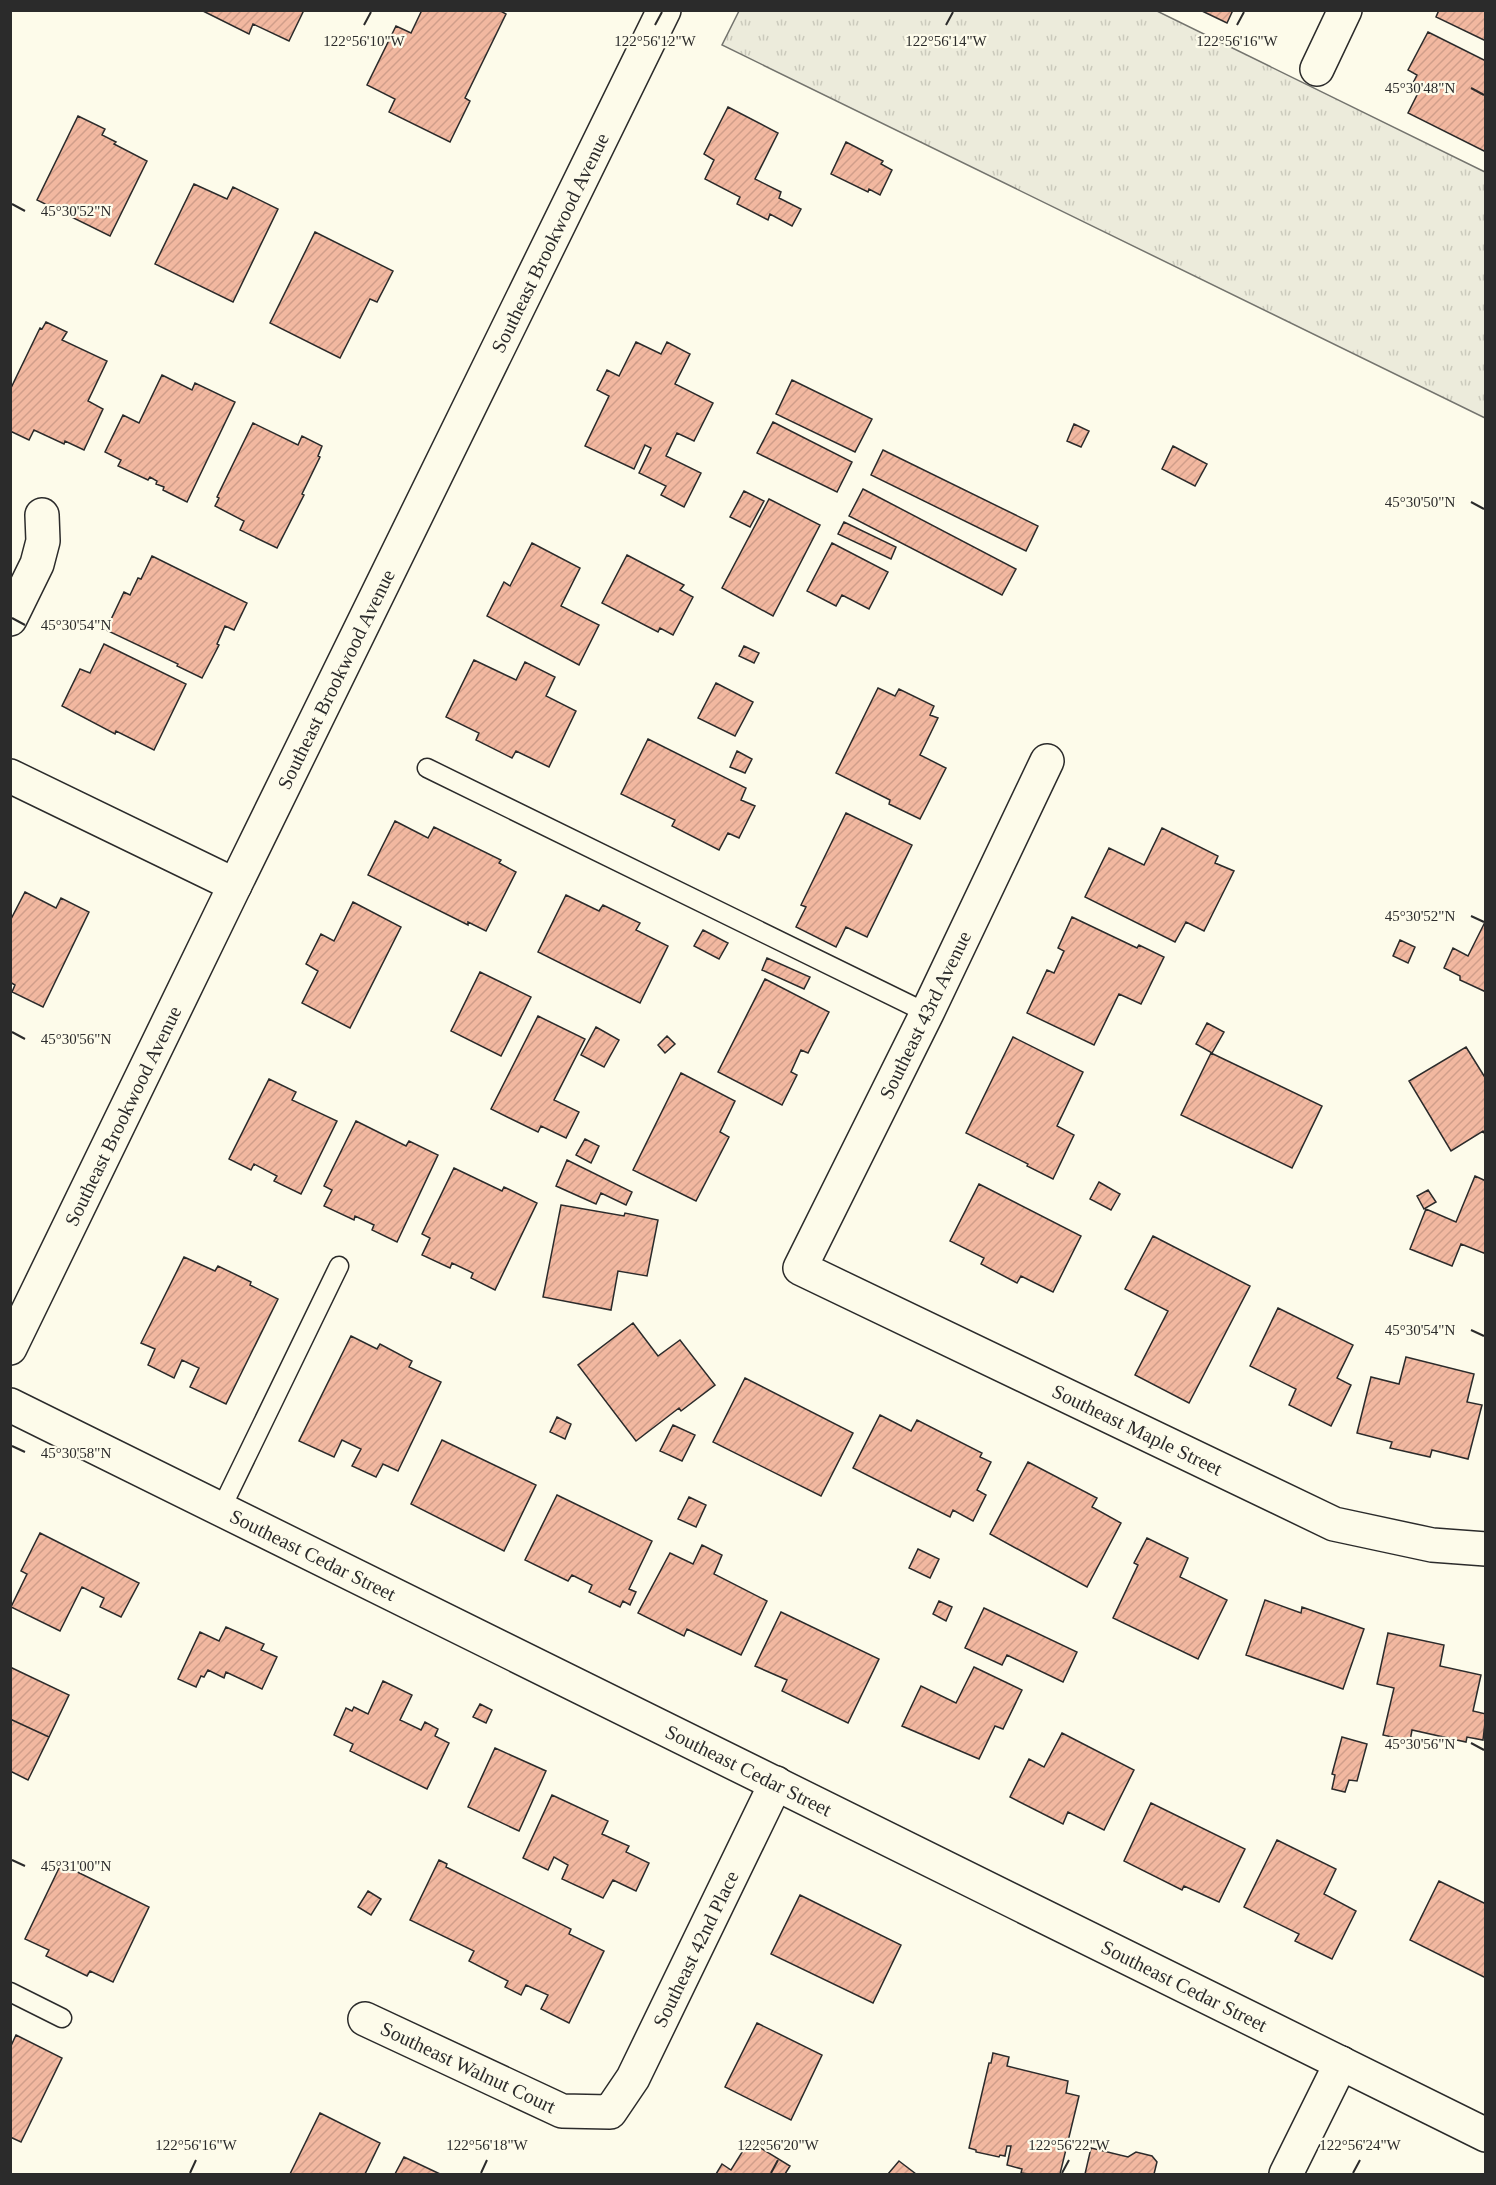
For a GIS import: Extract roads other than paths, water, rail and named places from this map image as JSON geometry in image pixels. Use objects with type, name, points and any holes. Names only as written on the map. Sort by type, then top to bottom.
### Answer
[{"type":"street","name":"Southeast Brookwood Avenue","points":[[10,1348],[664,10]]},
{"type":"street","points":[[1317,69],[1345,10]]},
{"type":"street","points":[[10,619],[37,564],[43,541],[42,515]]},
{"type":"street","name":"Southeast 43rd Avenue","points":[[800,1268],[927,1012],[1047,761]]},
{"type":"street","points":[[10,776],[235,885]]},
{"type":"street","name":"Southeast Maple Street","points":[[800,1268],[1334,1524],[1432,1545],[1485,1549]]},
{"type":"street","name":"Southeast Cedar Street","points":[[10,1405],[1485,2135]]},
{"type":"street","name":"Southeast 42nd Place","points":[[610,2112],[633,2078],[776,1783]]},
{"type":"street","name":"Southeast Walnut Court","points":[[365,2019],[562,2111],[610,2112]]},
{"type":"street","points":[[1286,2175],[1341,2063]]},
{"type":"lane","points":[[427,768],[927,1012]]},
{"type":"lane","points":[[220,1509],[339,1266]]},
{"type":"lane","points":[[10,1992],[62,2018]]}]
